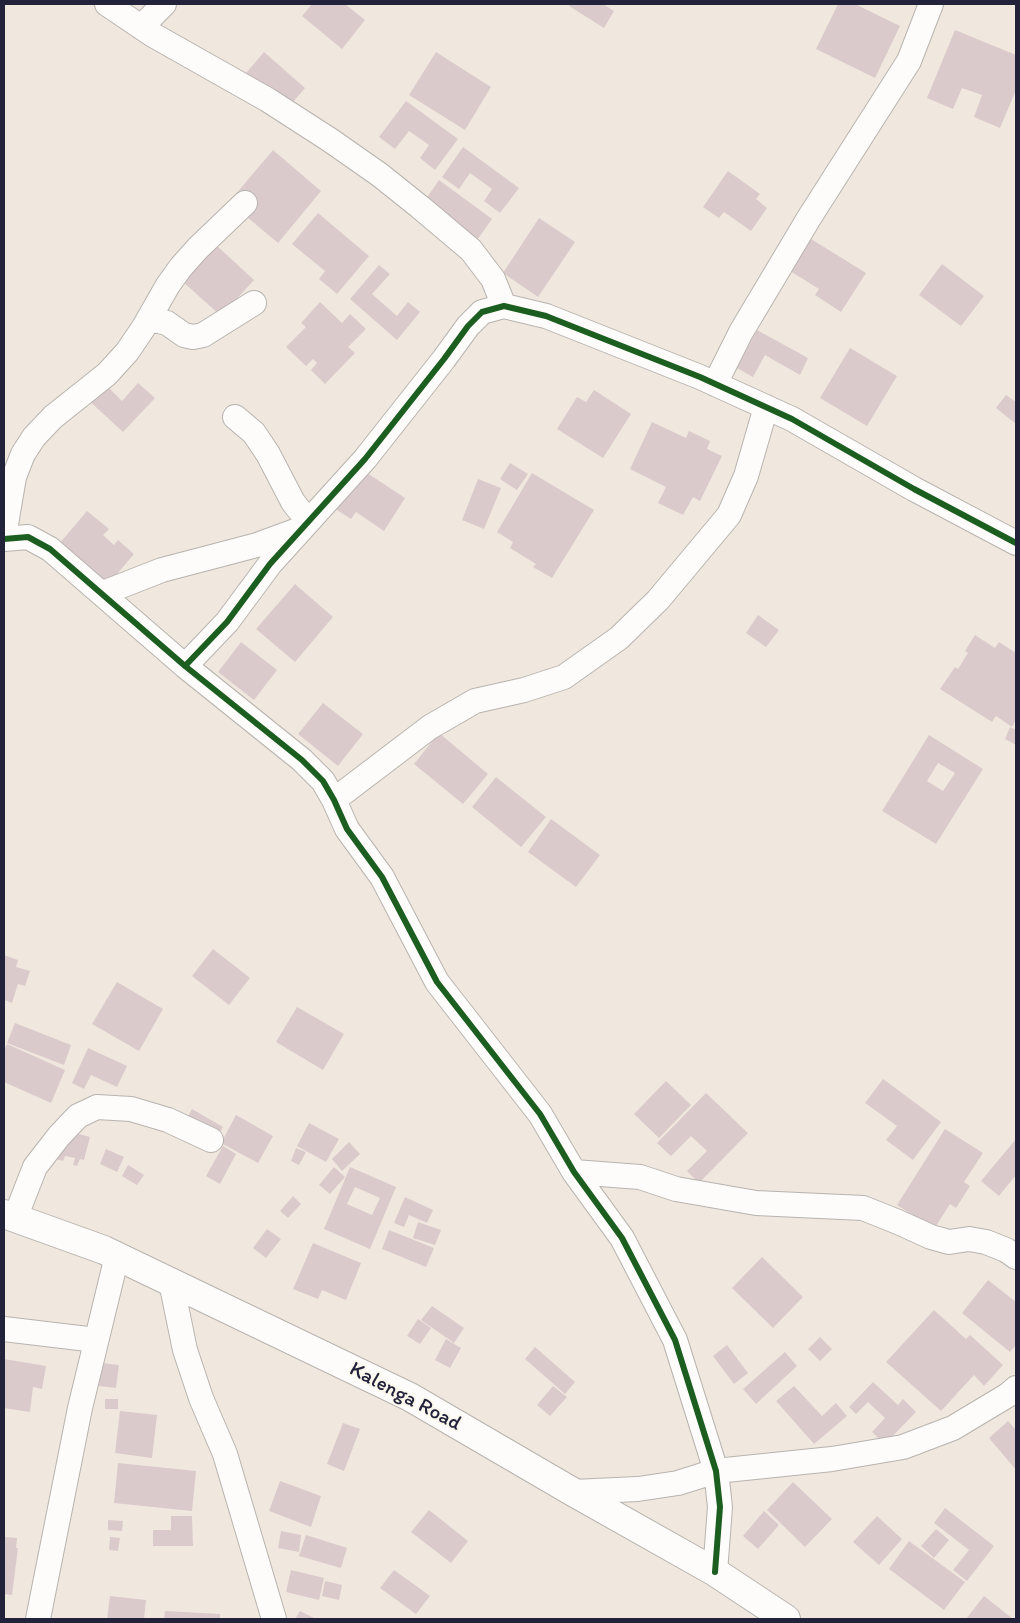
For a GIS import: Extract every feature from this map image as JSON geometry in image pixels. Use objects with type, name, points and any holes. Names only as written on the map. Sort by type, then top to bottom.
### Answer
[{"type":"main road","name":"Kalenga Road","points":[[9,1216],[117,1256],[410,1396],[573,1492],[715,1572],[786,1619]]},
{"type":"street","points":[[107,4],[141,27],[268,100],[380,175],[471,250],[492,279],[504,306]]},
{"type":"street","points":[[141,27],[164,4]]},
{"type":"street","points":[[715,384],[745,324],[809,218],[909,61],[931,4]]},
{"type":"street","points":[[245,203],[181,267],[127,352],[107,374],[60,412],[34,437],[23,454],[14,477],[4,538],[28,537],[50,549],[185,666],[302,760],[323,781],[347,829],[382,877],[437,982],[540,1114],[574,1172],[622,1238],[675,1340],[716,1472],[720,1506],[715,1572]]},
{"type":"street","points":[[148,320],[167,323],[176,331],[192,337],[202,335],[254,303]]},
{"type":"street","points":[[185,666],[227,622],[270,564],[364,460],[468,326],[482,312],[504,306],[546,316],[715,384],[792,419],[914,489],[1016,543]]},
{"type":"street","points":[[334,800],[430,727],[445,718],[475,701],[524,690],[564,677],[619,638],[663,594],[729,515],[746,476],[766,407]]},
{"type":"street","points":[[235,417],[254,433],[268,454],[304,525]]},
{"type":"street","points":[[103,593],[162,570],[257,544],[304,525]]},
{"type":"street","points":[[9,1216],[35,1168],[59,1136],[78,1116],[97,1107],[140,1111],[168,1120],[211,1140]]},
{"type":"street","points":[[574,1172],[640,1177],[676,1190],[756,1203],[863,1208],[931,1237],[949,1242],[969,1240],[986,1242],[1006,1250],[1016,1257]]},
{"type":"street","points":[[38,1619],[80,1408],[117,1256]]},
{"type":"street","points":[[171,1282],[185,1350],[201,1398],[225,1454],[274,1619]]},
{"type":"street","points":[[4,1329],[96,1340]]},
{"type":"street","points":[[573,1492],[638,1489],[678,1483],[716,1472],[832,1459],[903,1447],[953,1428],[1008,1395],[1016,1388]]},
{"type":"building","points":[[312,4],[345,4],[365,20],[342,49],[302,16]]},
{"type":"building","points":[[570,4],[603,4],[614,11],[604,28],[569,6]]},
{"type":"building","points":[[838,4],[855,4],[900,26],[875,78],[816,49]]},
{"type":"building","points":[[955,30],[1016,55],[1016,90],[1000,128],[974,117],[982,95],[962,88],[953,109],[927,98]]},
{"type":"building","points":[[264,52],[305,88],[282,115],[241,79]]},
{"type":"building","points":[[436,52],[491,87],[465,130],[409,95]]},
{"type":"building","points":[[406,101],[458,139],[435,170],[420,158],[429,145],[409,131],[395,149],[379,137]]},
{"type":"building","points":[[463,147],[519,188],[500,213],[484,201],[492,189],[470,173],[459,189],[442,177]]},
{"type":"building","points":[[273,150],[321,191],[278,243],[229,202]]},
{"type":"building","points":[[728,171],[760,194],[756,199],[767,208],[751,231],[724,212],[719,218],[703,207]]},
{"type":"building","points":[[439,180],[492,219],[465,257],[417,212]]},
{"type":"building","points":[[318,213],[369,256],[337,294],[319,279],[325,271],[292,244]]},
{"type":"building","points":[[539,218],[575,242],[538,297],[503,273]]},
{"type":"building","points":[[803,234],[866,273],[841,312],[815,295],[819,289],[782,266]]},
{"type":"building","points":[[216,245],[254,280],[221,316],[182,281]]},
{"type":"building","points":[[942,264],[984,296],[961,326],[919,295]]},
{"type":"building","points":[[379,265],[390,274],[372,294],[397,316],[408,302],[420,312],[397,340],[350,299]]},
{"type":"building","points":[[320,302],[342,323],[350,314],[366,329],[348,347],[355,353],[325,384],[311,370],[317,363],[313,359],[306,366],[286,347],[306,327],[301,323]]},
{"type":"building","points":[[757,330],[808,358],[800,375],[765,355],[753,377],[737,368]]},
{"type":"building","points":[[850,348],[897,376],[867,426],[820,398]]},
{"type":"building","points":[[138,383],[155,398],[123,432],[85,397],[108,387],[122,401]]},
{"type":"building","points":[[594,390],[631,414],[603,458],[557,429],[577,397],[586,402]]},
{"type":"building","points":[[1006,395],[1016,402],[1016,424],[996,408]]},
{"type":"building","points":[[652,422],[686,438],[689,431],[710,441],[707,449],[722,456],[700,501],[693,497],[683,515],[658,503],[666,487],[630,469]]},
{"type":"building","points":[[510,463],[528,474],[517,490],[500,479]]},
{"type":"building","points":[[355,465],[405,498],[384,531],[356,512],[351,519],[329,505]]},
{"type":"building","points":[[532,473],[594,510],[552,578],[533,567],[536,564],[510,548],[513,542],[497,532]]},
{"type":"building","points":[[478,479],[501,488],[484,529],[462,520]]},
{"type":"building","points":[[87,511],[109,529],[103,535],[114,545],[118,540],[134,554],[107,586],[59,544]]},
{"type":"building","points":[[295,584],[333,617],[295,662],[256,629]]},
{"type":"building","points":[[758,615],[779,630],[766,647],[746,633]]},
{"type":"building","points":[[975,635],[995,648],[999,642],[1016,653],[1016,720],[1012,727],[996,716],[992,722],[940,689],[955,667],[958,669],[968,653],[965,651]]},
{"type":"building","points":[[241,642],[277,670],[254,700],[218,672]]},
{"type":"building","points":[[323,703],[363,734],[338,766],[298,734]]},
{"type":"building","points":[[1010,727],[1016,730],[1016,745],[1005,739]]},
{"type":"building","points":[[439,733],[488,774],[463,804],[414,764]]},
{"type":"building","points":[[929,735],[983,769],[936,844],[882,811]],"holes":[[[938,763],[955,773],[943,791],[927,781]]]},
{"type":"building","points":[[496,777],[546,817],[521,847],[472,807]]},
{"type":"building","points":[[551,819],[600,855],[576,887],[528,852]]},
{"type":"building","points":[[213,949],[250,978],[229,1005],[192,976]]},
{"type":"building","points":[[4,955],[18,960],[16,967],[30,971],[25,986],[18,984],[12,1003],[4,1000]]},
{"type":"building","points":[[117,982],[163,1009],[139,1051],[92,1024]]},
{"type":"building","points":[[297,1007],[344,1034],[323,1070],[276,1042]]},
{"type":"building","points":[[15,1023],[71,1045],[64,1065],[7,1043]]},
{"type":"building","points":[[7,1044],[65,1070],[51,1103],[4,1082],[4,1051]]},
{"type":"building","points":[[88,1048],[127,1066],[117,1087],[91,1075],[84,1089],[72,1083]]},
{"type":"building","points":[[883,1079],[941,1122],[913,1160],[886,1140],[897,1126],[865,1103]]},
{"type":"building","points":[[666,1081],[691,1105],[659,1138],[634,1114]]},
{"type":"building","points":[[706,1093],[748,1133],[699,1183],[687,1171],[707,1151],[691,1136],[671,1156],[657,1143]]},
{"type":"building","points":[[192,1109],[223,1127],[214,1143],[183,1126]]},
{"type":"building","points":[[236,1115],[273,1136],[258,1163],[221,1143]]},
{"type":"building","points":[[309,1123],[339,1139],[326,1162],[297,1146]]},
{"type":"building","points":[[60,1129],[90,1137],[84,1160],[80,1159],[77,1166],[73,1165],[75,1158],[65,1156],[63,1161],[52,1158]]},
{"type":"building","points":[[945,1129],[983,1153],[964,1182],[970,1186],[956,1208],[950,1204],[934,1229],[897,1205]]},
{"type":"building","points":[[1016,1139],[1016,1175],[999,1196],[981,1181]]},
{"type":"building","points":[[349,1142],[360,1154],[342,1171],[332,1159]]},
{"type":"building","points":[[223,1146],[236,1154],[220,1184],[206,1176]]},
{"type":"building","points":[[296,1148],[306,1152],[299,1165],[291,1161]]},
{"type":"building","points":[[106,1149],[124,1157],[117,1172],[100,1164]]},
{"type":"building","points":[[128,1165],[144,1175],[137,1185],[122,1176]]},
{"type":"building","points":[[334,1167],[345,1177],[330,1194],[319,1185]]},
{"type":"building","points":[[350,1167],[396,1187],[370,1249],[324,1229]],"holes":[[[355,1187],[380,1198],[372,1215],[347,1204]]]},
{"type":"building","points":[[293,1196],[301,1204],[288,1218],[280,1211]]},
{"type":"building","points":[[405,1197],[433,1210],[427,1223],[409,1215],[404,1227],[394,1223]]},
{"type":"building","points":[[418,1222],[441,1230],[435,1245],[413,1238]]},
{"type":"building","points":[[267,1229],[281,1239],[266,1258],[253,1248]]},
{"type":"building","points":[[389,1230],[434,1248],[426,1267],[382,1249]]},
{"type":"building","points":[[313,1243],[361,1263],[346,1300],[322,1290],[318,1299],[293,1289]]},
{"type":"building","points":[[762,1257],[803,1297],[773,1328],[732,1288]]},
{"type":"building","points":[[988,1280],[1016,1302],[1016,1345],[1010,1352],[962,1313]]},
{"type":"building","points":[[432,1306],[464,1328],[454,1343],[421,1320]]},
{"type":"building","points":[[934,1310],[966,1339],[970,1335],[1003,1365],[984,1386],[974,1375],[941,1411],[886,1362]]},
{"type":"building","points":[[418,1319],[431,1328],[420,1344],[407,1336]]},
{"type":"building","points":[[820,1337],[832,1349],[820,1361],[808,1349]]},
{"type":"building","points":[[446,1339],[461,1348],[450,1368],[435,1360]]},
{"type":"building","points":[[727,1345],[748,1373],[734,1384],[713,1356]]},
{"type":"building","points":[[535,1347],[575,1382],[565,1394],[525,1359]]},
{"type":"building","points":[[785,1352],[797,1366],[756,1404],[743,1389]]},
{"type":"building","points":[[4,1359],[46,1366],[42,1389],[33,1387],[30,1412],[4,1408]]},
{"type":"building","points":[[102,1363],[119,1365],[116,1388],[99,1386]]},
{"type":"building","points":[[873,1382],[898,1405],[903,1399],[916,1412],[885,1444],[872,1432],[885,1418],[868,1402],[856,1414],[849,1407]]},
{"type":"building","points":[[553,1386],[567,1397],[550,1416],[537,1405]]},
{"type":"building","points":[[794,1386],[822,1416],[836,1403],[847,1416],[814,1444],[776,1401]]},
{"type":"building","points":[[105,1399],[118,1399],[118,1409],[105,1409]]},
{"type":"building","points":[[120,1411],[157,1415],[152,1458],[115,1453]]},
{"type":"building","points":[[1008,1421],[1016,1430],[1016,1470],[989,1438]]},
{"type":"building","points":[[343,1423],[360,1429],[344,1471],[327,1464]]},
{"type":"building","points":[[118,1463],[196,1471],[192,1511],[114,1503]]},
{"type":"building","points":[[280,1481],[321,1496],[311,1527],[269,1511]]},
{"type":"building","points":[[793,1482],[832,1519],[805,1547],[767,1510]]},
{"type":"building","points":[[945,1508],[994,1546],[967,1581],[953,1570],[969,1550],[934,1523]]},
{"type":"building","points":[[429,1510],[468,1541],[451,1563],[411,1532]]},
{"type":"building","points":[[764,1511],[779,1525],[758,1549],[743,1536]]},
{"type":"building","points":[[171,1516],[192,1516],[193,1546],[153,1546],[153,1530],[171,1530]]},
{"type":"building","points":[[877,1516],[902,1539],[879,1565],[853,1542]]},
{"type":"building","points":[[108,1520],[123,1521],[122,1531],[108,1530]]},
{"type":"building","points":[[936,1529],[949,1540],[934,1558],[921,1546]]},
{"type":"building","points":[[281,1531],[301,1535],[299,1552],[278,1548]]},
{"type":"building","points":[[306,1535],[347,1548],[341,1568],[299,1556]]},
{"type":"building","points":[[4,1537],[17,1538],[16,1548],[18,1548],[12,1595],[4,1594]]},
{"type":"building","points":[[110,1537],[120,1538],[118,1551],[109,1550]]},
{"type":"building","points":[[909,1541],[965,1582],[944,1610],[889,1569]]},
{"type":"building","points":[[291,1570],[324,1578],[319,1600],[286,1592]]},
{"type":"building","points":[[394,1570],[430,1596],[416,1614],[380,1588]]},
{"type":"building","points":[[325,1581],[342,1585],[339,1600],[322,1596]]},
{"type":"building","points":[[110,1596],[146,1600],[144,1619],[107,1619]]},
{"type":"building","points":[[984,1596],[1013,1619],[966,1619]]},
{"type":"building","points":[[165,1611],[220,1614],[220,1619],[164,1619]]},
{"type":"building","points":[[300,1611],[316,1619],[295,1619]]},
{"type":"cycle path","points":[[185,666],[227,622],[270,564],[365,459],[468,326],[482,312],[504,306],[546,316],[700,377],[792,419],[914,489],[1016,543]]},
{"type":"cycle path","points":[[4,539],[28,537],[50,549],[185,666],[302,760],[323,781],[347,829],[382,877],[437,982],[540,1114],[574,1172],[622,1238],[675,1340],[716,1471],[720,1507],[715,1572]]}]
